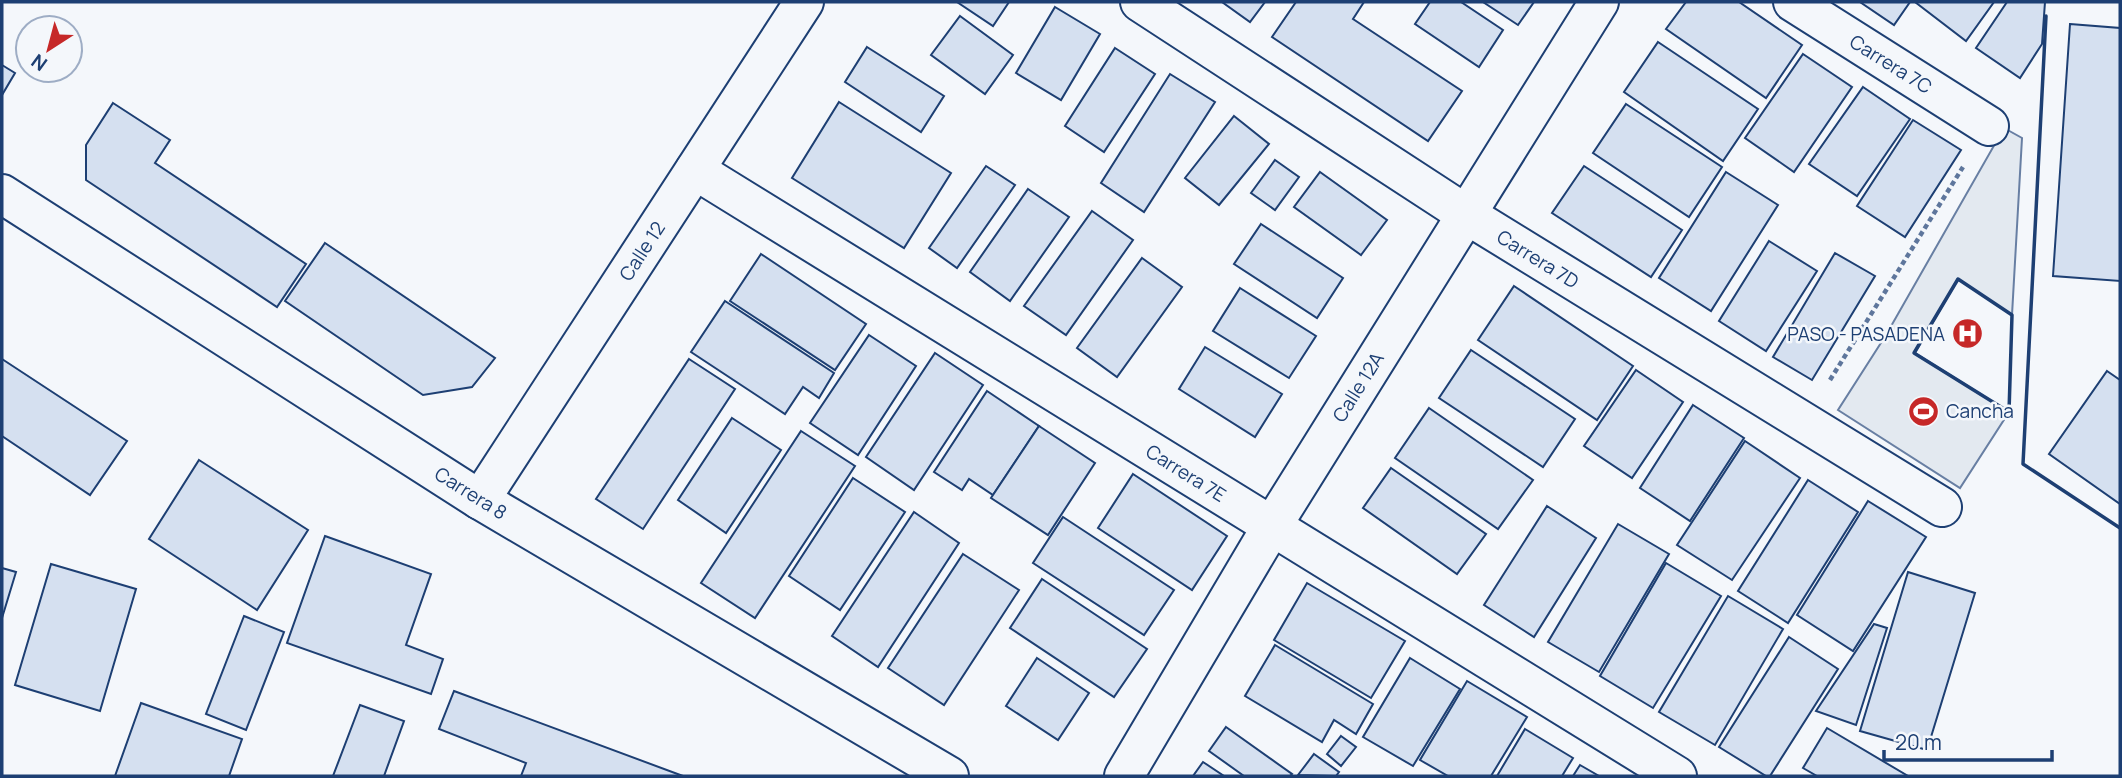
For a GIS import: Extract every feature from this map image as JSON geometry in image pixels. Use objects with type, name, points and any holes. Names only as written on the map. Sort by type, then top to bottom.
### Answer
[{"type":"street","name":"Calle 12","points":[[480,500],[804,2]]},
{"type":"street","name":"Carrera 7D","points":[[1140,2],[1464,213],[1942,507]]},
{"type":"street","name":"Calle 12A","points":[[1124,776],[1272,526],[1464,213],[1599,2]]},
{"type":"street","name":"Carrera 7C","points":[[1793,2],[1989,126]]},
{"type":"street","name":"Carrera 7E","points":[[695,170],[1676,776]]},
{"type":"street","name":"Carrera 8","points":[[2,194],[480,500],[949,776]]},
{"type":"path","points":[[1804,422],[1989,126]]},
{"type":"shaded area","points":[[2004,128],[2022,138],[2012,315],[1958,279],[1915,353],[2009,412],[1960,488],[1838,410],[1886,335]]},
{"type":"building","points":[[957,2],[1009,2],[993,26]]},
{"type":"building","points":[[1222,2],[1265,2],[1250,22]]},
{"type":"building","points":[[1296,2],[1364,2],[1353,19],[1462,91],[1428,141],[1272,37]]},
{"type":"building","points":[[1430,2],[1461,2],[1503,30],[1479,67],[1415,24]]},
{"type":"building","points":[[1483,2],[1534,2],[1518,25]]},
{"type":"building","points":[[1686,2],[1739,2],[1802,45],[1766,98],[1666,29]]},
{"type":"building","points":[[1860,2],[1910,2],[1894,25]]},
{"type":"building","points":[[1915,2],[1994,2],[1966,41]]},
{"type":"building","points":[[2007,2],[2045,2],[2042,44],[2020,78],[1976,48]]},
{"type":"building","points":[[1055,7],[1100,34],[1061,100],[1016,73]]},
{"type":"building","points":[[960,16],[1013,55],[985,94],[931,55]]},
{"type":"building","points":[[2070,24],[2120,28],[2120,281],[2053,276]]},
{"type":"building","points":[[1658,42],[1758,109],[1723,161],[1624,92]]},
{"type":"building","points":[[867,47],[944,96],[921,132],[845,82]]},
{"type":"building","points":[[1115,48],[1155,74],[1104,152],[1065,126]]},
{"type":"building","points":[[1803,54],[1852,87],[1794,172],[1745,138]]},
{"type":"building","points":[[2,65],[14,75],[2,95]]},
{"type":"building","points":[[1170,74],[1215,102],[1144,212],[1101,183]]},
{"type":"building","points":[[1863,87],[1910,119],[1857,196],[1809,164]]},
{"type":"building","points":[[839,102],[951,173],[904,248],[792,178]]},
{"type":"building","points":[[113,103],[170,140],[155,163],[306,264],[277,307],[86,180],[86,145]]},
{"type":"building","points":[[1626,104],[1722,167],[1689,217],[1593,153]]},
{"type":"building","points":[[1234,116],[1269,144],[1219,205],[1185,178]]},
{"type":"building","points":[[1913,120],[1961,150],[1905,237],[1857,206]]},
{"type":"building","points":[[1275,160],[1299,177],[1275,210],[1251,193]]},
{"type":"building","points":[[986,166],[1015,185],[957,268],[929,248]]},
{"type":"building","points":[[1584,166],[1682,230],[1651,277],[1552,213]]},
{"type":"building","points":[[1320,172],[1387,220],[1361,255],[1294,207]]},
{"type":"building","points":[[1726,172],[1778,205],[1711,311],[1659,278]]},
{"type":"building","points":[[1028,189],[1069,217],[1010,301],[970,272]]},
{"type":"building","points":[[1092,211],[1133,240],[1066,335],[1024,306]]},
{"type":"building","points":[[1261,224],[1343,278],[1317,318],[1234,264]]},
{"type":"building","points":[[1769,241],[1817,271],[1766,351],[1719,321]]},
{"type":"building","points":[[325,243],[495,358],[472,387],[423,395],[285,301]]},
{"type":"building","points":[[1835,253],[1875,276],[1812,380],[1773,357]]},
{"type":"building","points":[[761,254],[866,324],[835,370],[730,301]]},
{"type":"building","points":[[1142,258],[1182,287],[1117,377],[1077,348]]},
{"type":"building","points":[[1514,286],[1633,366],[1597,420],[1478,340]]},
{"type":"building","points":[[1240,288],[1316,336],[1289,378],[1213,331]]},
{"type":"building","points":[[725,301],[834,373],[819,398],[803,387],[785,414],[691,352]]},
{"type":"building","points":[[869,335],[916,366],[858,455],[810,423]]},
{"type":"building","points":[[1205,347],[1282,394],[1255,437],[1179,389]]},
{"type":"building","points":[[1471,350],[1575,419],[1543,467],[1439,398]]},
{"type":"building","points":[[935,353],[983,385],[914,490],[866,457]]},
{"type":"building","points":[[2,359],[127,441],[90,495],[2,436]]},
{"type":"building","points":[[689,359],[735,389],[643,529],[596,499]]},
{"type":"building","points":[[1636,370],[1683,402],[1632,478],[1584,446]]},
{"type":"building","points":[[2107,371],[2120,380],[2120,504],[2049,454]]},
{"type":"building","points":[[987,391],[1039,426],[993,495],[969,479],[962,490],[934,472]]},
{"type":"building","points":[[1693,405],[1744,438],[1690,521],[1640,488]]},
{"type":"building","points":[[1429,408],[1533,480],[1498,529],[1395,458]]},
{"type":"building","points":[[732,418],[781,450],[726,533],[678,500]]},
{"type":"building","points":[[1039,426],[1095,463],[1048,535],[991,498]]},
{"type":"building","points":[[801,431],[855,466],[755,618],[701,583]]},
{"type":"building","points":[[1745,441],[1800,478],[1732,580],[1677,545]]},
{"type":"building","points":[[199,460],[308,530],[257,610],[149,539]]},
{"type":"building","points":[[1391,468],[1486,534],[1457,574],[1363,508]]},
{"type":"building","points":[[1133,474],[1227,536],[1192,590],[1098,528]]},
{"type":"building","points":[[853,478],[905,512],[840,610],[789,576]]},
{"type":"building","points":[[1808,480],[1858,512],[1788,623],[1738,591]]},
{"type":"building","points":[[1868,501],[1926,537],[1853,651],[1797,615]]},
{"type":"building","points":[[1547,506],[1596,538],[1534,637],[1484,605]]},
{"type":"building","points":[[914,512],[959,543],[878,667],[832,636]]},
{"type":"building","points":[[1063,517],[1174,590],[1144,635],[1033,563]]},
{"type":"building","points":[[1618,524],[1669,554],[1599,672],[1548,642]]},
{"type":"building","points":[[325,536],[431,574],[406,645],[443,659],[431,694],[287,643]]},
{"type":"building","points":[[963,554],[1019,590],[944,705],[888,668]]},
{"type":"building","points":[[1666,563],[1721,596],[1653,708],[1600,676]]},
{"type":"building","points":[[51,564],[136,589],[100,711],[15,685]]},
{"type":"building","points":[[2,568],[16,572],[2,618]]},
{"type":"building","points":[[1908,572],[1975,593],[1927,750],[1860,731]]},
{"type":"building","points":[[1042,579],[1147,649],[1114,697],[1010,628]]},
{"type":"building","points":[[1307,583],[1405,641],[1371,698],[1274,640]]},
{"type":"building","points":[[1728,596],[1783,629],[1715,745],[1659,712]]},
{"type":"building","points":[[244,616],[284,632],[246,730],[206,714]]},
{"type":"building","points":[[1874,624],[1887,628],[1856,725],[1816,711]]},
{"type":"building","points":[[1789,637],[1838,669],[1770,776],[1766,776],[1719,747]]},
{"type":"building","points":[[1275,645],[1373,704],[1356,734],[1334,720],[1322,742],[1245,696]]},
{"type":"building","points":[[1037,658],[1089,693],[1058,740],[1006,706]]},
{"type":"building","points":[[1410,658],[1460,689],[1413,766],[1363,737]]},
{"type":"building","points":[[1467,681],[1527,717],[1491,776],[1448,776],[1420,760]]},
{"type":"building","points":[[454,691],[683,776],[521,776],[526,763],[439,729]]},
{"type":"building","points":[[141,703],[242,739],[229,776],[115,776]]},
{"type":"building","points":[[360,705],[404,721],[384,776],[333,776]]},
{"type":"building","points":[[1226,727],[1292,774],[1244,776],[1209,751]]},
{"type":"building","points":[[1827,728],[1908,776],[1817,776],[1803,768]]},
{"type":"building","points":[[1525,729],[1573,758],[1562,776],[1497,776]]},
{"type":"building","points":[[1341,736],[1356,747],[1341,766],[1327,754]]},
{"type":"building","points":[[1314,754],[1339,772],[1336,776],[1298,775]]},
{"type":"building","points":[[1203,762],[1224,776],[1193,776]]},
{"type":"building","points":[[1580,765],[1599,776],[1573,776]]},
{"type":"wall","points":[[2046,16],[2023,464],[2120,528]]},
{"type":"wall","points":[[1958,279],[2012,315],[2009,412],[1914,353],[1958,279]]},
{"type":"place","name":"PASO - PASADENA","points":[[1968,334]]},
{"type":"place","name":"Cancha","points":[[1923,411]]}]
